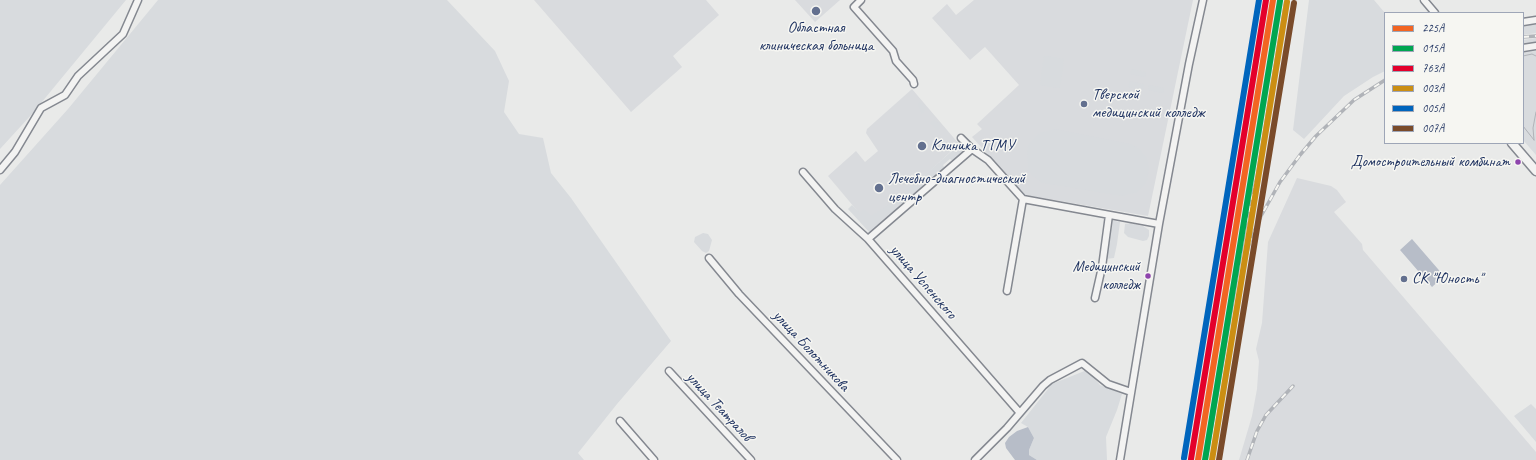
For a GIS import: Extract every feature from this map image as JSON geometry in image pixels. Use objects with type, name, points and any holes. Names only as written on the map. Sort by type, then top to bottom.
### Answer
[{"type":"main road","points":[[1516,144],[1536,163]]},
{"type":"main road","points":[[1516,144],[1536,171]]},
{"type":"street","points":[[0,170],[16,152],[41,108],[65,95],[78,76],[123,34],[138,0]]},
{"type":"street","points":[[861,0],[854,7],[893,51],[896,61],[913,80],[914,84]]},
{"type":"street","points":[[1120,460],[1159,224],[1189,64],[1203,0]]},
{"type":"street","points":[[1424,0],[1434,12]]},
{"type":"street","points":[[1524,22],[1536,20]]},
{"type":"street","points":[[1524,48],[1536,46]]},
{"type":"street","points":[[961,138],[972,149],[988,160],[1023,199],[1159,224]]},
{"type":"street","points":[[868,239],[972,149]]},
{"type":"street","name":"улица Успенского","points":[[803,172],[835,209],[868,239],[1020,413]]},
{"type":"street","points":[[1007,291],[1023,199]]},
{"type":"street","points":[[1095,298],[1102,267],[1109,215]]},
{"type":"street","name":"улица Болотникова","points":[[709,258],[739,294],[897,460]]},
{"type":"street","points":[[975,460],[1050,380],[1082,363],[1108,384],[1131,392]]},
{"type":"street","name":"улица Театралов","points":[[669,371],[751,460]]},
{"type":"street","points":[[620,421],[654,460]]},
{"type":"shaded area","points":[[0,0],[126,0],[32,114],[0,149]]},
{"type":"shaded area","points":[[158,0],[447,0],[495,51],[509,81],[504,112],[519,134],[543,138],[551,173],[571,198],[671,341],[617,404],[578,453],[584,460],[0,460],[0,185],[68,109]]},
{"type":"shaded area","points":[[534,0],[706,0],[719,15],[673,56],[682,67],[631,112]]},
{"type":"shaded area","name":"Областная клиническая больница","points":[[795,0],[840,0],[815,22]]},
{"type":"shaded area","name":"Тверской медицинский колледж","points":[[974,0],[1193,0],[1148,216],[1025,195],[972,137],[982,129],[977,124],[1019,85],[985,47],[970,60],[932,18],[947,4],[956,15]]},
{"type":"shaded area","points":[[1309,0],[1374,0],[1384,12],[1384,72],[1344,96],[1304,139],[1293,130]]},
{"type":"shaded area","points":[[1536,24],[1536,33],[1524,35],[1524,26]]},
{"type":"shaded area","points":[[1536,38],[1536,42],[1524,45],[1524,40]]},
{"type":"shaded area","points":[[1536,51],[1536,155],[1524,141],[1524,52]]},
{"type":"shaded area","points":[[1044,56],[1064,59],[1060,88],[1040,85]]},
{"type":"shaded area","points":[[1132,69],[1146,72],[1145,77],[1130,74]]},
{"type":"shaded area","points":[[1129,81],[1144,84],[1143,90],[1128,87]]},
{"type":"shaded area","points":[[1149,85],[1164,88],[1163,93],[1148,90]]},
{"type":"shaded area","points":[[912,89],[959,144],[870,226],[828,176],[856,151],[865,162],[878,151],[866,133],[867,129]]},
{"type":"shaded area","points":[[921,102],[926,107],[922,114],[918,104]]},
{"type":"shaded area","points":[[933,120],[940,123],[938,130],[930,123]]},
{"type":"shaded area","points":[[1055,129],[1130,144],[1137,147],[1147,159],[1149,166],[1147,181],[1137,192],[1122,196],[1043,183],[1031,174],[1028,167],[1027,151],[1029,144],[1040,133]]},
{"type":"shaded area","points":[[961,146],[965,151],[954,162],[950,159],[943,165],[945,169],[870,233],[848,209],[852,205],[860,213],[864,209],[871,216],[896,200],[953,150]]},
{"type":"shaded area","points":[[1297,178],[1331,186],[1337,190],[1346,202],[1334,212],[1362,244],[1363,250],[1536,452],[1536,460],[1239,460],[1252,416],[1257,389],[1259,361],[1256,349],[1262,323],[1268,242]]},
{"type":"shaded area","points":[[1110,220],[1120,222],[1114,258],[1105,259]]},
{"type":"shaded area","points":[[1131,223],[1143,226],[1149,230],[1147,240],[1143,241],[1128,237],[1124,233],[1125,224]]},
{"type":"shaded area","points":[[703,233],[708,234],[712,240],[709,251],[706,253],[702,251],[694,242],[695,237]]},
{"type":"shaded area","points":[[1412,239],[1444,276],[1432,287],[1400,250]]},
{"type":"shaded area","points":[[1087,370],[1100,385],[1122,394],[1106,437],[1107,460],[1037,460],[1029,455],[1029,450],[1034,438],[1028,427],[1021,423],[1052,384]]},
{"type":"shaded area","points":[[1531,404],[1536,409],[1536,442],[1514,416]]},
{"type":"shaded area","points":[[1028,427],[1034,438],[1029,450],[1029,455],[1037,460],[1015,460],[1006,448],[1005,443],[1009,437],[1017,431]]},
{"type":"tram line","points":[[1524,56],[1532,54],[1536,56]]},
{"type":"tram line","points":[[1534,140],[1533,128],[1536,112]]},
{"type":"tram line","points":[[1524,127],[1534,140]]},
{"type":"railway","points":[[1206,460],[1245,228],[1257,177],[1286,0]]},
{"type":"railway","points":[[1524,37],[1536,36]]},
{"type":"railway","points":[[1243,267],[1250,241],[1261,216],[1280,182],[1300,155],[1316,136],[1354,100],[1384,81]]},
{"type":"railway","points":[[1247,460],[1257,431],[1266,415],[1293,386]]},
{"type":"transit line","name":"005А","points":[[1184,458],[1259,0]]},
{"type":"transit line","name":"763А","points":[[1191,459],[1266,0]]},
{"type":"transit line","name":"225А","points":[[1198,460],[1273,0]]},
{"type":"transit line","name":"015А","points":[[1205,460],[1280,1]]},
{"type":"transit line","name":"003А","points":[[1212,460],[1287,2]]},
{"type":"transit line","name":"007А","points":[[1219,460],[1294,3]]},
{"type":"place","name":"Областная клиническая больница","points":[[816,11]]},
{"type":"place","name":"Тверской медицинский колледж","points":[[1084,104]]},
{"type":"place","name":"Клиника ТГМУ","points":[[922,146]]},
{"type":"place","name":"Домостроительный комбинат","points":[[1518,162]]},
{"type":"place","name":"Лечебно-диагностический центр","points":[[879,188]]},
{"type":"place","name":"Медицинский колледж","points":[[1148,276]]},
{"type":"place","name":"СК \"Юность\"","points":[[1404,279]]}]
